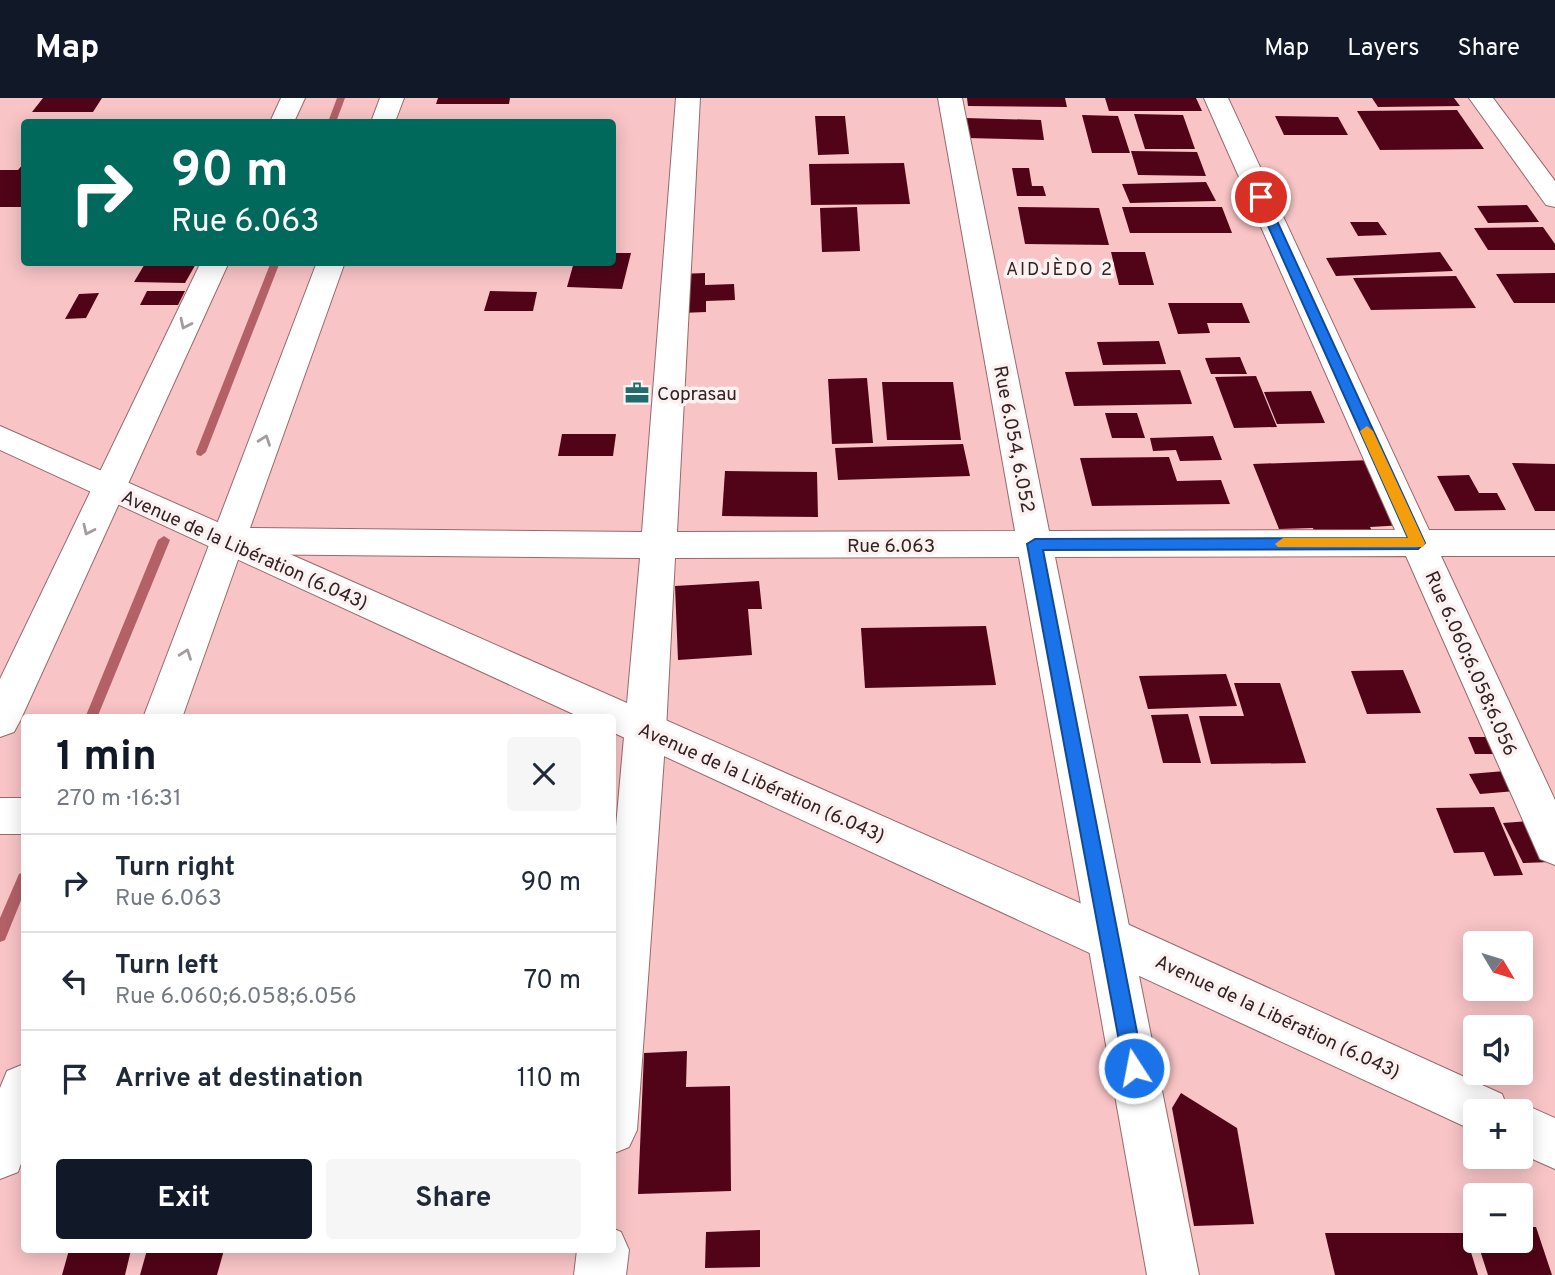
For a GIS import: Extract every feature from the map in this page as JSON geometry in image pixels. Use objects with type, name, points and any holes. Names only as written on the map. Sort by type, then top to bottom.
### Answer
[{"type":"street","points":[[283,119],[293,98]]},
{"type":"street","points":[[384,119],[392,98]]},
{"type":"street","points":[[616,1083],[646,730],[656,545],[688,98]]},
{"type":"street","name":"Rue 6.054, 6.052","points":[[950,98],[1173,1275]]},
{"type":"street","name":"Rue 6.060;6.058;6.056","points":[[1216,98],[1555,846]]},
{"type":"street","points":[[1481,98],[1555,199]]},
{"type":"street","points":[[0,721],[213,266]]},
{"type":"street","points":[[163,714],[330,266]]},
{"type":"street","name":"Avenue de la Libération (6.043)","points":[[0,437],[611,714]]},
{"type":"street","name":"Rue 6.063","points":[[227,541],[656,545],[1555,543]]},
{"type":"street","name":"Avenue de la Libération (6.043)","points":[[616,716],[1463,1101]]},
{"type":"street","points":[[0,1154],[21,1096]]},
{"type":"street","points":[[1533,1134],[1555,1144]]},
{"type":"street","points":[[600,1275],[603,1253]]},
{"type":"building","points":[[43,98],[102,98],[93,112],[32,112]]},
{"type":"building","points":[[438,98],[510,98],[509,104],[436,104]]},
{"type":"building","points":[[967,98],[1065,98],[1067,107],[968,106]]},
{"type":"building","points":[[1105,98],[1196,98],[1202,111],[1109,111]]},
{"type":"building","points":[[1372,98],[1454,98],[1460,106],[1378,107]]},
{"type":"building","points":[[1457,110],[1484,149],[1380,150],[1357,111]]},
{"type":"building","points":[[1134,114],[1183,115],[1195,149],[1145,149]]},
{"type":"building","points":[[1082,115],[1118,116],[1130,153],[1092,153]]},
{"type":"building","points":[[815,116],[845,116],[849,154],[818,155]]},
{"type":"building","points":[[1275,116],[1338,117],[1348,135],[1284,135]]},
{"type":"building","points":[[965,118],[1041,120],[1044,140],[967,138]]},
{"type":"building","points":[[1131,151],[1197,152],[1206,176],[1138,175]]},
{"type":"building","points":[[904,163],[910,204],[811,205],[809,164]]},
{"type":"building","points":[[21,166],[21,207],[0,207],[0,170],[18,170]]},
{"type":"building","points":[[1012,168],[1029,168],[1032,186],[1043,186],[1046,196],[1017,196]]},
{"type":"building","points":[[1206,182],[1216,201],[1130,203],[1122,184]]},
{"type":"building","points":[[1527,205],[1539,222],[1488,223],[1477,206]]},
{"type":"building","points":[[857,207],[860,251],[822,252],[820,208]]},
{"type":"building","points":[[1018,207],[1099,208],[1109,245],[1025,244]]},
{"type":"building","points":[[1122,207],[1222,207],[1232,233],[1130,233]]},
{"type":"building","points":[[1350,222],[1378,222],[1387,235],[1358,236]]},
{"type":"building","points":[[1543,227],[1555,244],[1555,250],[1488,250],[1474,228]]},
{"type":"building","points":[[1111,252],[1145,252],[1154,285],[1119,285]]},
{"type":"building","points":[[1440,252],[1453,271],[1336,276],[1326,258]]},
{"type":"building","points":[[616,253],[631,253],[622,289],[567,287],[573,266],[616,266]]},
{"type":"building","points":[[144,266],[195,266],[185,283],[134,282]]},
{"type":"building","points":[[705,273],[705,285],[734,284],[735,300],[706,301],[706,312],[681,313],[680,274]]},
{"type":"building","points":[[1555,273],[1555,303],[1514,303],[1496,274]]},
{"type":"building","points":[[1456,276],[1476,308],[1371,310],[1353,278]]},
{"type":"building","points":[[147,291],[185,291],[178,305],[140,305]]},
{"type":"building","points":[[490,291],[537,292],[533,311],[484,311]]},
{"type":"building","points":[[99,293],[86,318],[65,319],[79,294]]},
{"type":"building","points":[[1168,303],[1242,303],[1250,323],[1207,323],[1210,333],[1178,334]]},
{"type":"building","points":[[1159,341],[1166,364],[1103,365],[1097,342]]},
{"type":"building","points":[[1240,357],[1247,374],[1211,374],[1205,358]]},
{"type":"building","points":[[1180,370],[1192,404],[1074,406],[1065,372]]},
{"type":"building","points":[[1256,376],[1277,427],[1234,428],[1215,377]]},
{"type":"building","points":[[867,378],[873,443],[832,444],[828,379]]},
{"type":"building","points":[[882,382],[953,382],[961,440],[887,440]]},
{"type":"building","points":[[1311,391],[1325,423],[1277,424],[1264,392]]},
{"type":"building","points":[[1105,413],[1137,413],[1145,438],[1112,438]]},
{"type":"building","points":[[562,434],[616,434],[613,456],[558,456]]},
{"type":"building","points":[[1213,436],[1222,460],[1180,461],[1176,450],[1153,451],[1150,438]]},
{"type":"building","points":[[963,444],[970,476],[838,480],[835,448]]},
{"type":"building","points":[[1169,457],[1177,481],[1221,480],[1230,504],[1092,506],[1080,458]]},
{"type":"building","points":[[1373,460],[1405,525],[1370,527],[1373,533],[1315,535],[1313,528],[1279,529],[1253,464]]},
{"type":"building","points":[[1512,463],[1555,464],[1555,511],[1535,511]]},
{"type":"building","points":[[725,471],[817,472],[818,517],[722,516]]},
{"type":"building","points":[[1469,475],[1479,493],[1497,493],[1506,510],[1455,511],[1437,476]]},
{"type":"building","points":[[759,581],[762,609],[748,609],[752,655],[678,660],[675,586]]},
{"type":"building","points":[[986,626],[996,685],[865,688],[861,628]]},
{"type":"building","points":[[1403,670],[1421,713],[1367,714],[1351,671]]},
{"type":"building","points":[[1226,674],[1237,706],[1148,709],[1139,676]]},
{"type":"building","points":[[1234,683],[1280,683],[1306,763],[1211,764],[1199,716],[1244,716]]},
{"type":"building","points":[[1188,714],[1201,763],[1163,763],[1151,715]]},
{"type":"building","points":[[1468,737],[1490,737],[1497,754],[1475,754]]},
{"type":"building","points":[[1505,771],[1516,791],[1480,794],[1469,774]]},
{"type":"building","points":[[1494,807],[1523,875],[1494,876],[1484,852],[1454,853],[1436,808]]},
{"type":"building","points":[[1530,821],[1550,862],[1523,863],[1503,823]]},
{"type":"building","points":[[687,1051],[686,1087],[730,1086],[731,1191],[638,1194],[644,1053]]},
{"type":"building","points":[[1181,1093],[1237,1128],[1254,1224],[1194,1226],[1172,1108]]},
{"type":"building","points":[[1533,1227],[1536,1227],[1552,1275],[1488,1275],[1481,1253],[1533,1253]]},
{"type":"building","points":[[760,1230],[760,1267],[705,1268],[706,1232]]},
{"type":"building","points":[[1325,1233],[1463,1233],[1463,1253],[1471,1253],[1478,1275],[1335,1275]]},
{"type":"building","points":[[68,1253],[130,1253],[125,1275],[62,1275]]},
{"type":"building","points":[[146,1253],[223,1253],[217,1275],[140,1275]]},
{"type":"waterway","points":[[333,119],[341,98]]},
{"type":"waterway","points":[[201,452],[274,266]]},
{"type":"waterway","points":[[93,714],[164,540]]},
{"type":"waterway","points":[[0,935],[21,885]]},
{"type":"slow traffic","points":[[1283,544],[1418,543],[1367,431]]},
{"type":"place","name":"Coprasau","points":[[637,393]]},
{"type":"district","name":"AIDJÈDO 2","points":[[1060,269]]},
{"type":"route","points":[[1134,1068],[1035,544],[1418,543],[1261,197]]}]
